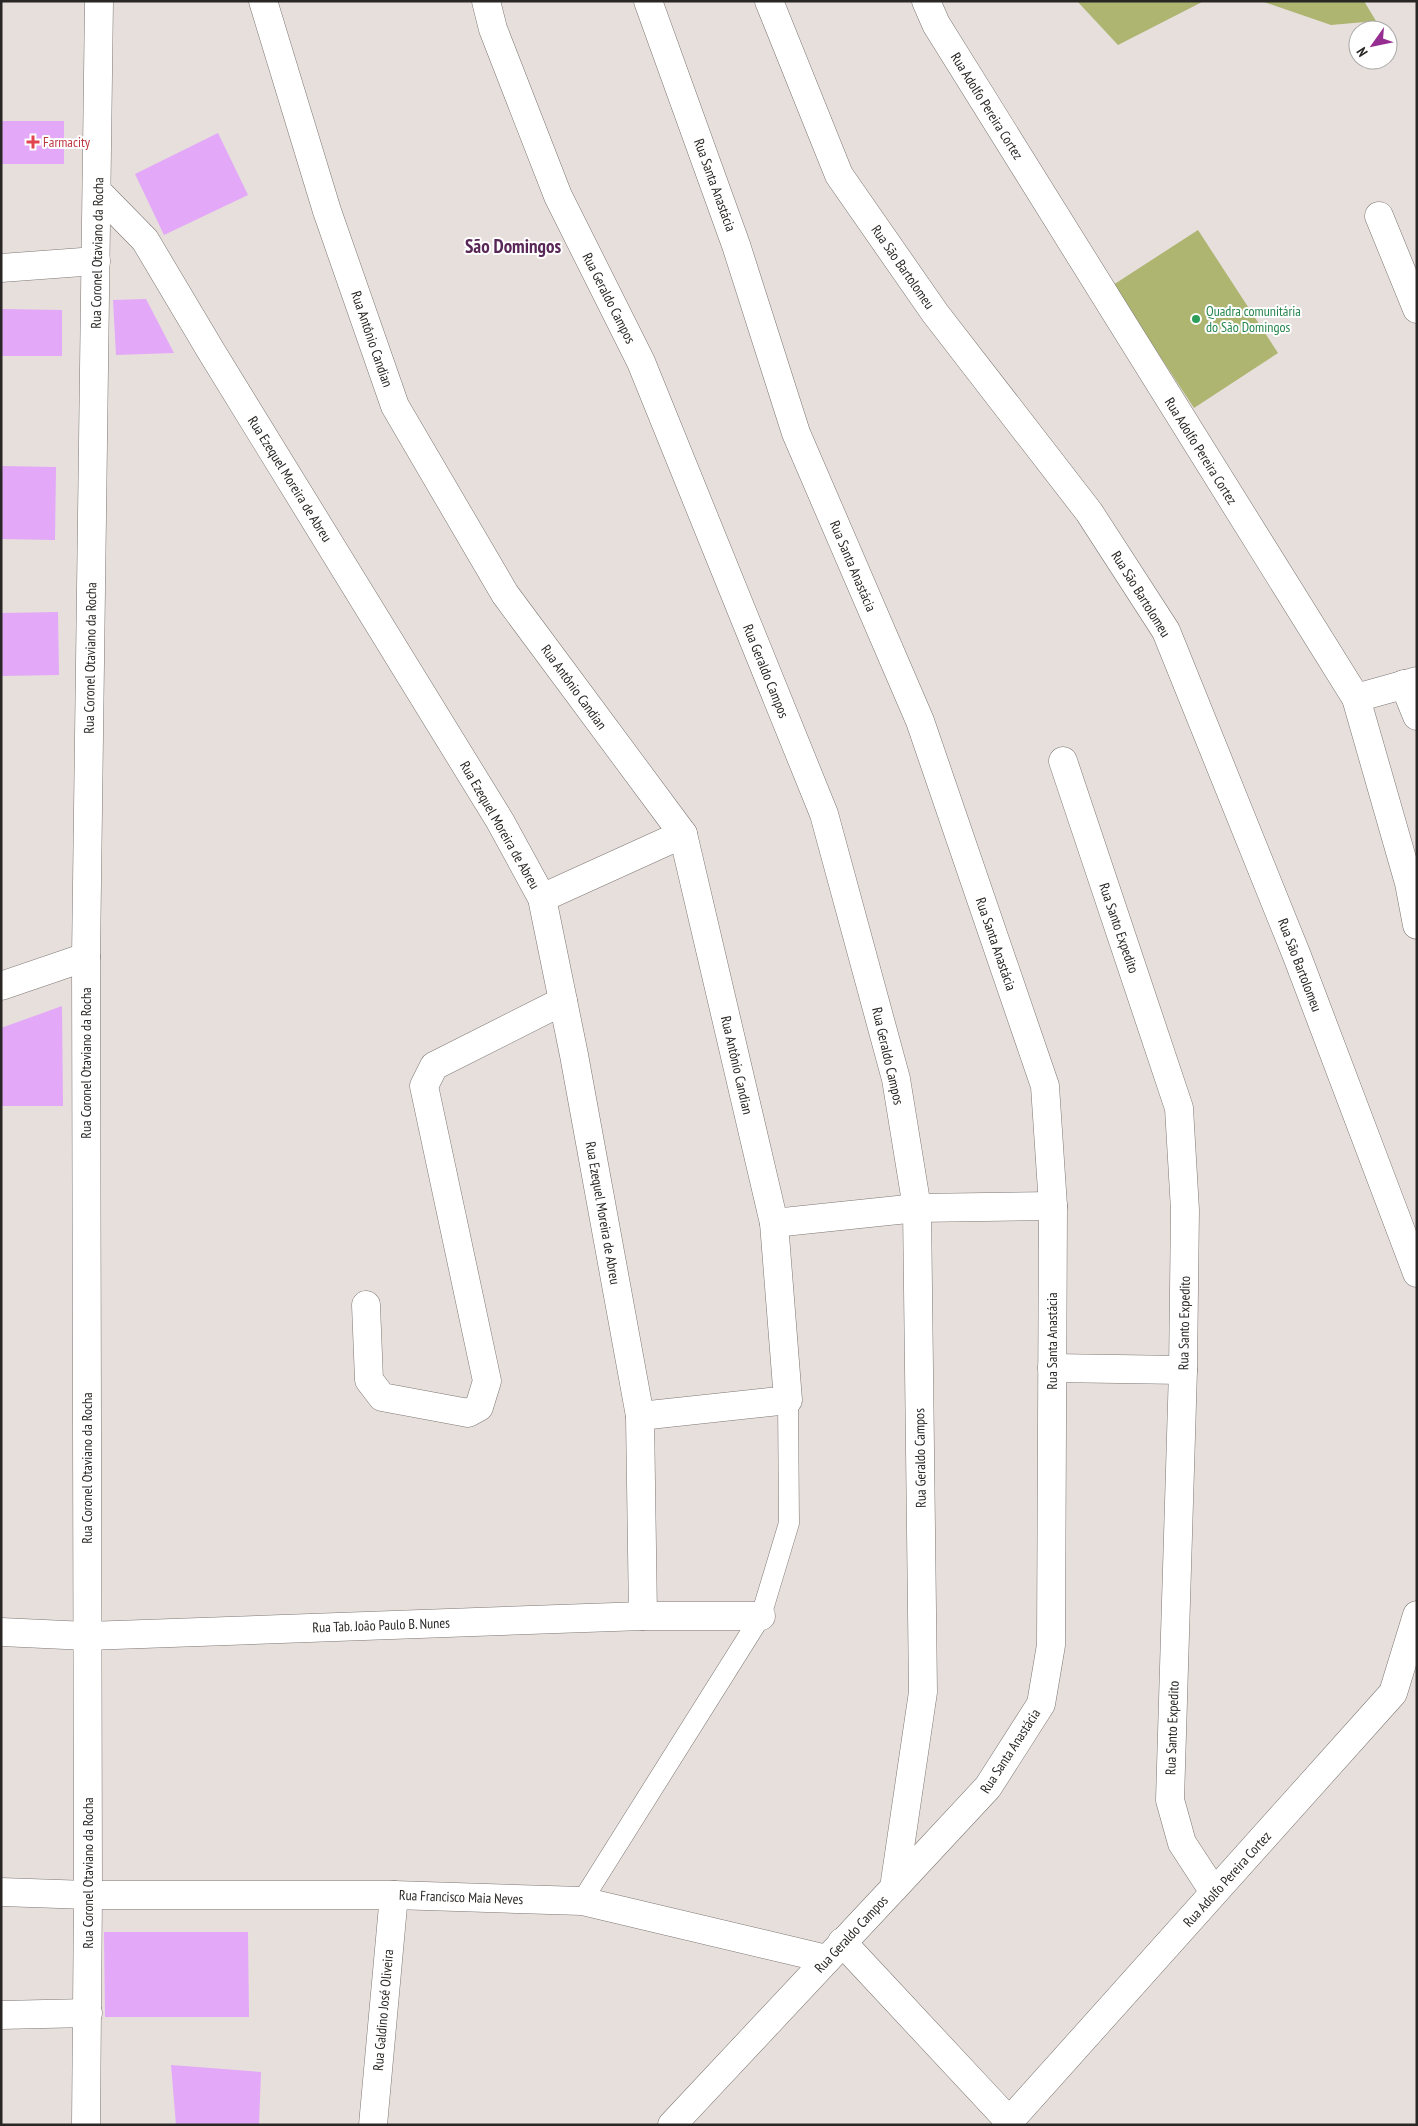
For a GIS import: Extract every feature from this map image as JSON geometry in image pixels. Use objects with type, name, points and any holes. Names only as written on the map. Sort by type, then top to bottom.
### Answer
[{"type":"street","name":"Rua Coronel Otaviano da Rocha","points":[[86,2125],[88,1895],[86,957],[98,192],[99,1]]},
{"type":"street","name":"Rua Antônio Candian","points":[[263,1],[327,211],[395,406],[506,594],[683,834],[774,1223],[788,1400]]},
{"type":"street","name":"Rua Geraldo Campos","points":[[486,1],[493,29],[558,196],[641,362],[824,814],[896,1079],[917,1208],[923,1692],[894,1888],[672,2125]]},
{"type":"street","name":"Rua Santa Anastácia","points":[[648,1],[736,246],[796,433],[920,720],[1045,1086],[1053,1206],[1051,1646],[1041,1704],[988,1787],[894,1888]]},
{"type":"street","name":"Rua São Bartolomeu","points":[[769,1],[839,175],[935,312],[1089,512],[1166,631],[1297,956],[1417,1273]]},
{"type":"street","name":"Rua Adolfo Pereira Cortez","points":[[926,1],[941,32],[1356,698],[1409,883],[1417,925]]},
{"type":"street","name":"Rua Ezequel Moreira de Abreu","points":[[98,192],[145,240],[210,351],[500,821],[542,898],[640,1416],[643,1616]]},
{"type":"street","points":[[1379,216],[1417,310]]},
{"type":"street","points":[[1,268],[96,261]]},
{"type":"street","points":[[1356,698],[1410,683],[1417,716]]},
{"type":"street","name":"Rua Santo Expedito","points":[[1063,761],[1179,1108],[1185,1210],[1183,1370],[1170,1800],[1182,1842],[1214,1892]]},
{"type":"street","points":[[542,898],[683,834]]},
{"type":"street","points":[[1,986],[86,957]]},
{"type":"street","points":[[366,1305],[369,1380],[382,1397],[468,1413],[479,1407],[487,1381],[424,1086],[434,1066],[563,1001]]},
{"type":"street","points":[[774,1223],[917,1208],[1053,1206]]},
{"type":"street","points":[[1052,1368],[1183,1370]]},
{"type":"street","points":[[640,1416],[788,1400]]},
{"type":"street","name":"Rua Adolfo Pereira Cortez","points":[[1008,2123],[1393,1693],[1417,1615]]},
{"type":"street","name":"Rua Tab. João Paulo B. Nunes","points":[[1,1632],[87,1636],[643,1616],[761,1616]]},
{"type":"street","name":"Rua Francisco Maia Neves","points":[[1,1892],[88,1895],[394,1895],[582,1901],[835,1951]]},
{"type":"street","name":"Rua Galdino José Oliveira","points":[[372,2125],[394,1895]]},
{"type":"street","points":[[835,1951],[1008,2123]]},
{"type":"street","points":[[1,2014],[88,2013]]},
{"type":"lane","points":[[582,1901],[761,1616],[789,1523],[788,1400]]},
{"type":"green space","points":[[1077,1],[1204,1],[1118,45]]},
{"type":"green space","points":[[1261,1],[1364,1],[1375,20],[1348,20],[1348,23],[1331,25]]},
{"type":"green space","name":"Quadra comunitária do São Domingos","points":[[1198,230],[1278,353],[1194,408],[1113,285]]},
{"type":"building","name":"Farmacity","points":[[1,121],[64,121],[64,164],[1,164]]},
{"type":"building","points":[[218,133],[248,195],[164,235],[135,174]]},
{"type":"building","points":[[146,299],[174,353],[116,355],[113,300]]},
{"type":"building","points":[[1,309],[62,310],[62,356],[1,356]]},
{"type":"building","points":[[1,466],[56,467],[55,540],[1,539]]},
{"type":"building","points":[[58,612],[59,675],[1,676],[1,613]]},
{"type":"building","points":[[62,1006],[63,1106],[1,1106],[1,1028]]},
{"type":"building","points":[[104,1932],[248,1932],[249,2017],[105,2017]]},
{"type":"building","points":[[171,2065],[261,2072],[259,2125],[176,2125]]},
{"type":"place","name":"Farmacity","points":[[33,142]]},
{"type":"place","name":"Quadra comunitária do São Domingos","points":[[1196,319]]},
{"type":"district","name":"São Domingos","points":[[513,246]]}]
